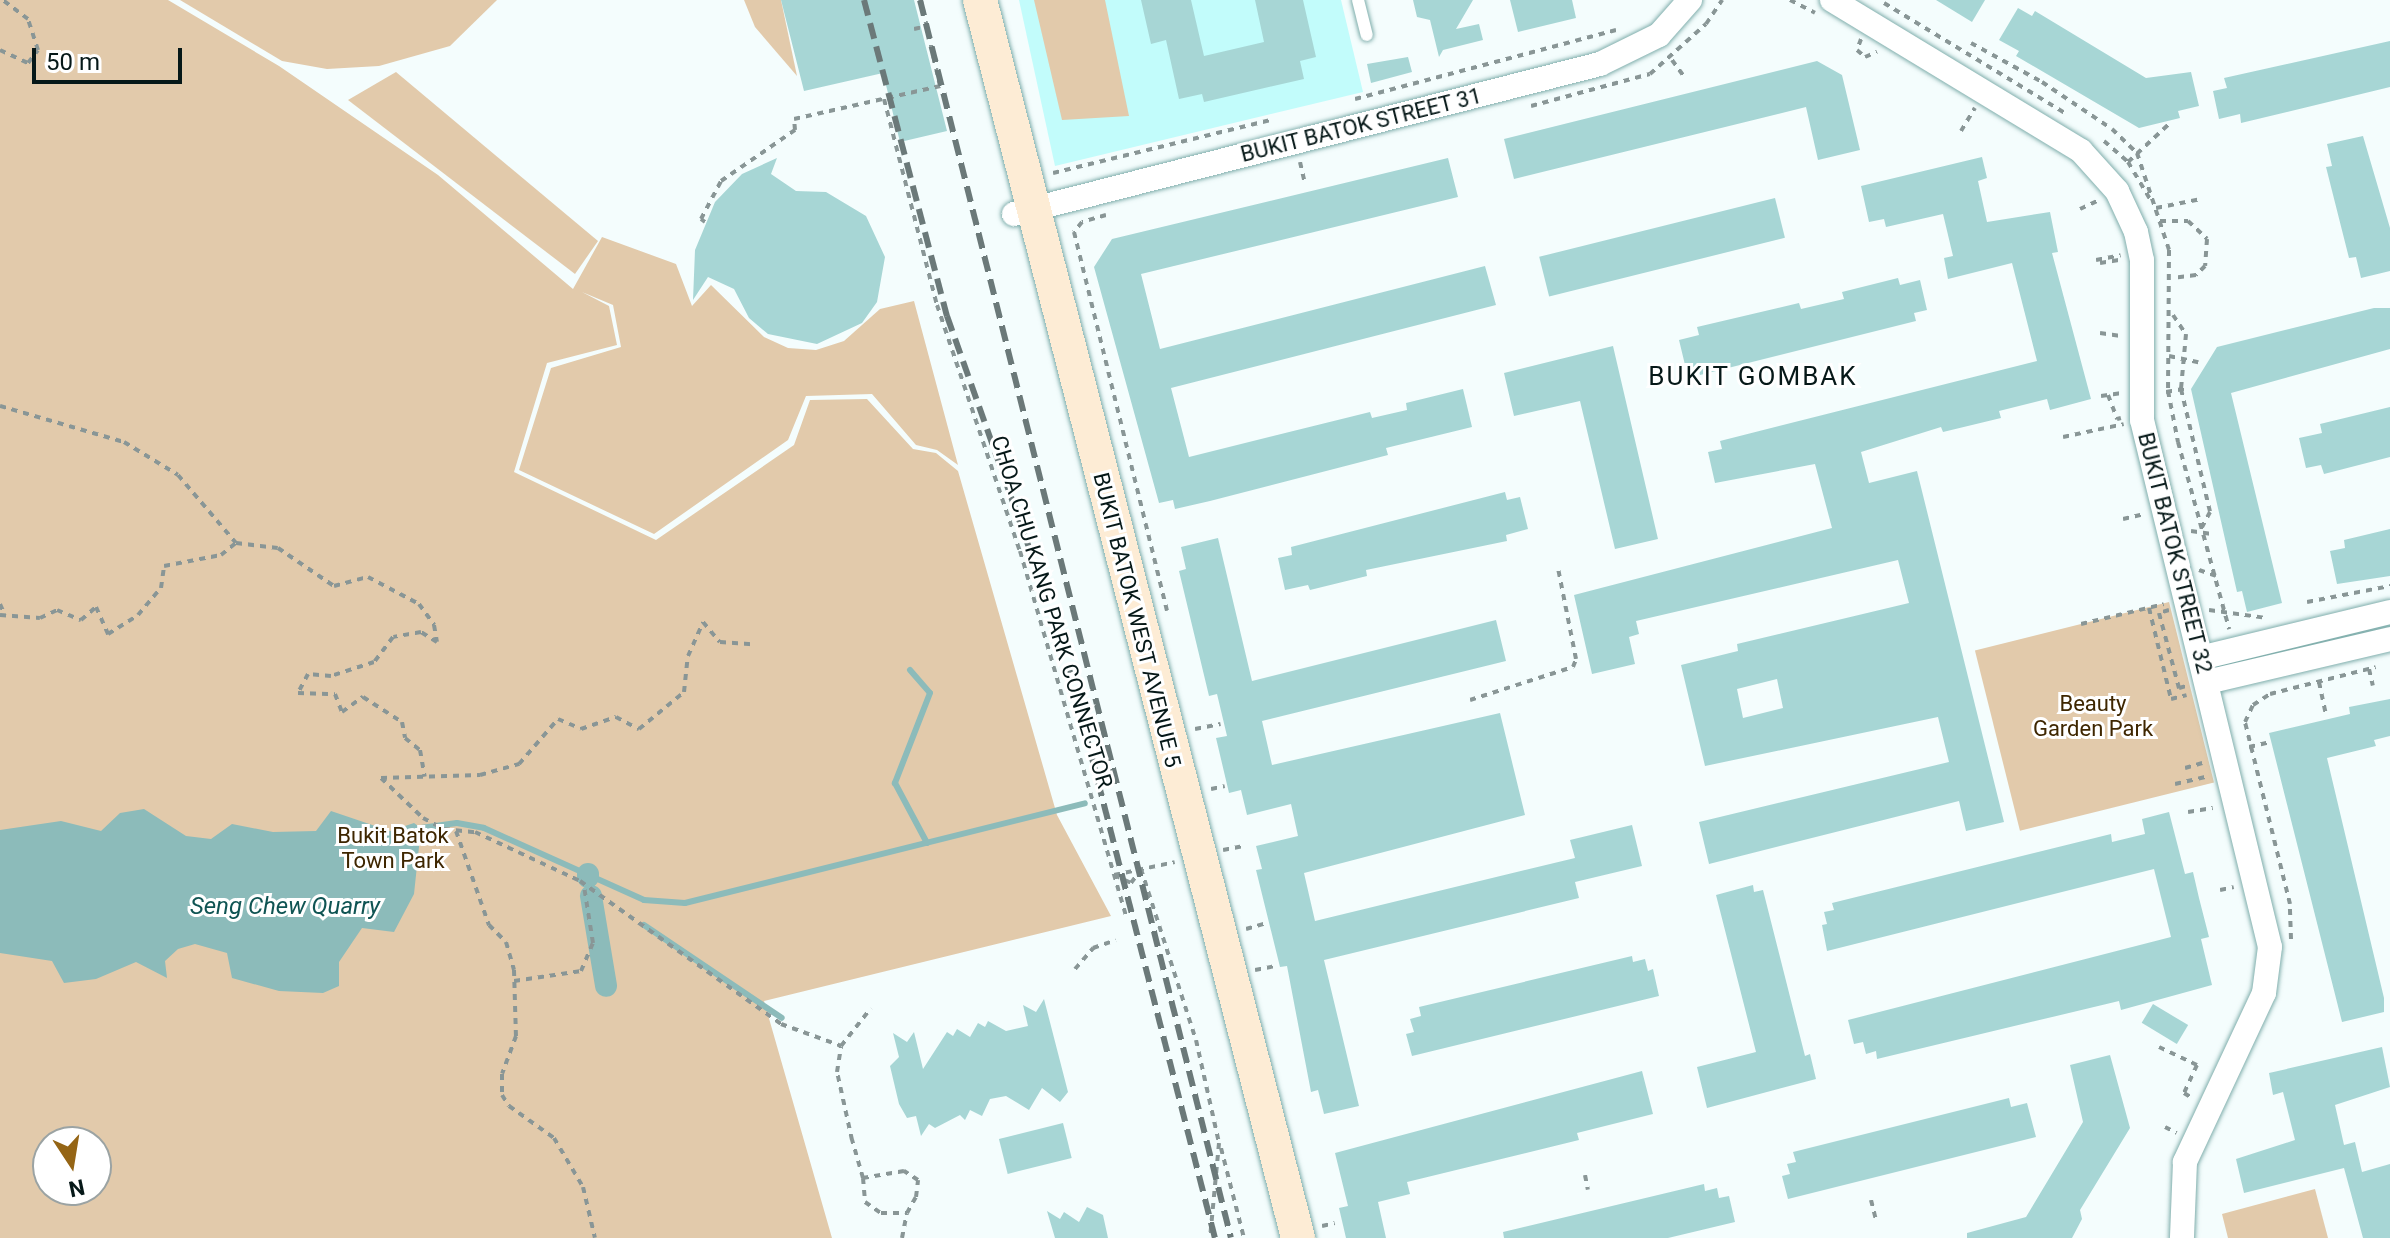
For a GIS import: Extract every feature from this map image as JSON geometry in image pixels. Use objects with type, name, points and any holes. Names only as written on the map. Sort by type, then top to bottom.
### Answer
[{"type":"street","name":"BUKIT BATOK WEST AVENUE 5","points":[[962,0],[1310,1232]]},
{"type":"street","name":"BUKIT BATOK WEST AVENUE 5","points":[[980,0],[1023,211],[1276,1238]]},
{"type":"street","name":"BUKIT BATOK STREET 31","points":[[1023,211],[1600,64],[1659,35],[1690,0]]},
{"type":"street","name":"BUKIT BATOK STREET 32","points":[[1832,0],[2060,136],[2117,191],[2142,260],[2142,420],[2200,658],[2201,682],[2269,928],[2271,960],[2252,1021],[2185,1162],[2182,1238]]},
{"type":"street","points":[[2200,658],[2390,612]]},
{"type":"street","points":[[2201,682],[2318,669],[2390,639]]},
{"type":"lane","points":[[1358,0],[1367,35]]},
{"type":"lane","points":[[2313,631],[2318,669]]},
{"type":"path","points":[[0,50],[28,63],[38,50],[28,19],[3,0]]},
{"type":"path","points":[[705,222],[701,219],[721,181],[795,130],[794,119],[940,86],[921,0]]},
{"type":"path","points":[[1685,78],[1672,60],[1722,0]]},
{"type":"path","points":[[914,29],[927,26]]},
{"type":"path","points":[[1355,99],[1625,26]]},
{"type":"path","points":[[1971,43],[2042,82],[2112,129],[2137,153],[2160,221],[2172,278],[2168,391],[2232,640]]},
{"type":"path","points":[[1856,46],[1865,57]]},
{"type":"path","points":[[2037,93],[2042,82]]},
{"type":"path","points":[[1574,96],[1576,106]]},
{"type":"path","points":[[1961,131],[1978,103],[1967,97]]},
{"type":"path","name":"CHOA CHU KANG PARK CONNECTOR","points":[[884,99],[937,305],[1020,551],[1127,919]]},
{"type":"path","points":[[1046,172],[1060,174],[1271,120]]},
{"type":"path","points":[[2128,162],[2170,123]]},
{"type":"path","points":[[1300,164],[1305,183]]},
{"type":"path","points":[[2094,188],[2110,208]]},
{"type":"path","points":[[2080,209],[2104,197]]},
{"type":"path","points":[[2156,208],[2201,199]]},
{"type":"path","points":[[2160,221],[2188,221],[2207,239],[2205,266],[2196,275],[2172,278]]},
{"type":"path","points":[[1082,222],[1074,232],[1168,618]]},
{"type":"path","points":[[2114,256],[2098,261],[2129,258],[2124,242]]},
{"type":"path","points":[[2172,313],[2186,334],[2181,389],[2210,512],[2202,527]]},
{"type":"path","points":[[2100,333],[2126,337]]},
{"type":"path","points":[[2169,356],[2198,362]]},
{"type":"path","points":[[2168,391],[2189,388]]},
{"type":"path","points":[[2101,396],[2119,393]]},
{"type":"path","points":[[0,406],[124,442],[178,475],[236,543],[278,548],[334,586],[368,577],[419,604],[434,625],[437,642],[421,632],[393,637],[374,662],[331,676],[308,674],[298,693],[335,694],[342,712],[363,697],[402,722],[405,738],[420,750],[425,777]]},
{"type":"path","points":[[1119,409],[1128,407]]},
{"type":"path","points":[[2063,437],[2123,424]]},
{"type":"path","points":[[2123,519],[2140,515]]},
{"type":"path","points":[[2205,536],[2212,534]]},
{"type":"path","points":[[0,604],[3,615],[40,618],[57,610],[81,620],[96,607],[108,634],[138,615],[161,588],[164,566],[221,555],[236,543]]},
{"type":"path","points":[[1470,700],[1573,667],[1576,659],[1558,568]]},
{"type":"path","points":[[2307,602],[2390,586]]},
{"type":"path","points":[[2081,624],[2149,608],[2175,609],[2173,602]]},
{"type":"path","points":[[2159,609],[2164,604]]},
{"type":"path","points":[[2149,608],[2171,699],[2182,696],[2159,609]]},
{"type":"path","points":[[2226,615],[2270,618]]},
{"type":"path","points":[[752,644],[720,642],[703,622],[688,656],[684,692],[639,729],[616,717],[581,729],[558,719],[519,764],[480,775],[381,778],[423,818],[444,829],[475,832],[584,884],[781,1024],[841,1046]]},
{"type":"path","points":[[2159,650],[2168,648]]},
{"type":"path","points":[[2318,669],[2326,715]]},
{"type":"path","points":[[2369,669],[2373,686]]},
{"type":"path","points":[[2179,688],[2201,682]]},
{"type":"path","points":[[1191,717],[1198,743]]},
{"type":"path","points":[[1195,729],[1221,724]]},
{"type":"path","points":[[2249,747],[2270,742]]},
{"type":"path","points":[[2185,768],[2198,764]]},
{"type":"path","points":[[2175,784],[2212,776],[2212,787]]},
{"type":"path","points":[[1207,783],[1212,805]]},
{"type":"path","points":[[1215,788],[1225,786]]},
{"type":"path","points":[[2213,798],[2217,821]]},
{"type":"path","points":[[2188,812],[2213,808]]},
{"type":"path","points":[[456,831],[489,925],[511,953],[516,1036],[502,1074],[502,1095],[554,1138],[583,1187],[595,1238]]},
{"type":"path","points":[[1218,835],[1222,851]]},
{"type":"path","points":[[1229,849],[1244,846]]},
{"type":"path","points":[[1114,875],[1141,869]]},
{"type":"path","points":[[1114,875],[1131,883],[1141,869]]},
{"type":"path","points":[[1141,869],[1196,1040],[1244,1238]]},
{"type":"path","points":[[2231,874],[2238,900]]},
{"type":"path","points":[[514,981],[581,971],[593,943],[584,884]]},
{"type":"path","points":[[2220,890],[2229,888]]},
{"type":"path","points":[[1249,928],[1267,923]]},
{"type":"path","points":[[1075,969],[1093,948],[1116,940]]},
{"type":"path","points":[[1256,970],[1276,966]]},
{"type":"path","points":[[871,1008],[841,1046],[837,1072],[863,1178],[865,1202],[881,1213],[907,1213]]},
{"type":"path","points":[[2159,1047],[2197,1065],[2184,1093],[2192,1098]]},
{"type":"path","points":[[2187,1110],[2198,1087]]},
{"type":"path","points":[[2174,1147],[2182,1122]]},
{"type":"path","points":[[2165,1127],[2175,1132]]},
{"type":"path","points":[[1210,1238],[1219,1143]]},
{"type":"path","points":[[863,1178],[904,1171],[918,1180],[902,1238]]},
{"type":"path","points":[[1585,1175],[1588,1190]]},
{"type":"path","points":[[1871,1200],[1876,1220]]},
{"type":"path","points":[[1310,1232],[1335,1223]]},
{"type":"shaded area","points":[[1019,0],[1341,0],[1363,92],[1055,166]]},
{"type":"green space","name":"Bukit Batok Town Park","points":[[0,0],[168,0],[279,66],[438,175],[573,289],[602,237],[676,264],[692,306],[711,285],[764,337],[788,348],[816,350],[844,341],[880,309],[914,301],[958,465],[937,450],[916,445],[872,394],[806,396],[788,440],[654,534],[519,470],[551,368],[621,347],[613,305],[582,292],[609,306],[617,345],[547,363],[514,472],[656,540],[794,445],[810,400],[867,399],[913,449],[936,453],[958,471],[1057,815],[1111,916],[764,1001],[832,1238],[0,1238]]},
{"type":"green space","points":[[180,0],[497,0],[450,46],[379,66],[327,69],[282,61]]},
{"type":"green space","points":[[744,0],[781,0],[797,76],[755,27]]},
{"type":"green space","points":[[1034,0],[1105,0],[1129,116],[1062,120]]},
{"type":"green space","points":[[396,72],[598,241],[575,274],[348,100]]},
{"type":"green space","name":"Beauty Garden Park","points":[[2169,602],[2214,782],[2020,831],[1975,650]]},
{"type":"green space","points":[[2315,1189],[2328,1238],[2228,1238],[2222,1214]]},
{"type":"water","name":"Seng Chew Quarry","points":[[144,809],[186,836],[211,839],[232,824],[273,832],[316,831],[331,811],[390,831],[414,823],[421,828],[414,894],[394,932],[362,928],[339,962],[339,986],[323,993],[279,991],[232,978],[227,953],[195,944],[178,949],[165,961],[167,978],[136,962],[96,979],[64,983],[52,961],[0,953],[0,830],[61,821],[101,831],[120,813]]},
{"type":"building","points":[[781,0],[914,0],[947,131],[900,142],[883,73],[804,91]]},
{"type":"building","points":[[1141,0],[1191,0],[1204,56],[1264,42],[1255,0],[1303,0],[1316,57],[1300,61],[1304,79],[1204,102],[1202,94],[1179,99],[1166,40],[1151,44]]},
{"type":"building","points":[[1413,0],[1473,0],[1456,29],[1479,24],[1483,40],[1443,50],[1439,57],[1430,20],[1417,17]]},
{"type":"building","points":[[1510,0],[1572,0],[1576,18],[1518,32]]},
{"type":"building","points":[[1936,0],[1985,0],[1972,22]]},
{"type":"building","points":[[2018,8],[2032,16],[2035,11],[2146,78],[2191,72],[2199,106],[2178,111],[2180,118],[2139,128],[2016,56],[2019,51],[1999,40]]},
{"type":"building","points":[[2390,41],[2390,87],[2241,123],[2240,114],[2219,119],[2213,91],[2227,88],[2224,78]]},
{"type":"building","points":[[1408,57],[1412,72],[1371,83],[1367,64]]},
{"type":"building","points":[[1817,61],[1842,75],[1860,150],[1818,160],[1806,107],[1514,179],[1504,139]]},
{"type":"building","points":[[2363,136],[2390,228],[2390,271],[2361,278],[2356,257],[2349,258],[2326,167],[2332,166],[2327,144]]},
{"type":"building","points":[[1982,157],[1987,178],[1978,181],[1987,222],[2050,212],[2058,252],[2052,253],[2091,399],[2050,410],[2047,399],[1999,411],[2001,418],[1943,432],[1941,427],[1861,452],[1869,483],[1917,471],[2004,822],[1966,831],[1959,801],[1709,864],[1699,822],[1949,762],[1938,717],[1705,766],[1681,665],[1738,651],[1737,644],[1909,603],[1898,560],[1636,621],[1639,634],[1629,637],[1635,664],[1592,674],[1574,595],[1832,528],[1815,464],[1715,483],[1708,452],[1722,449],[1720,441],[2037,361],[2012,263],[1948,279],[1944,258],[1953,256],[1943,214],[1886,227],[1884,219],[1869,222],[1861,186]],"holes":[[[1777,679],[1783,708],[1743,718],[1737,689]]]},
{"type":"building","points":[[777,158],[771,174],[796,191],[826,192],[866,216],[885,257],[877,302],[862,323],[817,344],[768,334],[749,318],[734,289],[708,277],[693,300],[695,250],[715,202],[742,174]]},
{"type":"building","points":[[1448,158],[1458,197],[1141,274],[1160,349],[1485,266],[1496,305],[1171,388],[1189,457],[1370,412],[1372,418],[1407,410],[1406,403],[1463,389],[1472,427],[1386,448],[1388,455],[1210,501],[1175,509],[1173,500],[1159,503],[1094,267],[1112,239]]},
{"type":"building","points":[[1775,198],[1785,238],[1549,297],[1539,257]]},
{"type":"building","points":[[1898,278],[1900,285],[1920,280],[1927,310],[1914,313],[1916,321],[1700,375],[1698,366],[1686,369],[1679,340],[1699,335],[1697,327],[1799,303],[1801,309],[1844,299],[1842,292]]},
{"type":"building","points":[[2374,308],[2390,308],[2390,349],[2231,393],[2282,603],[2247,612],[2242,591],[2237,592],[2191,389],[2217,347]]},
{"type":"building","points":[[1613,346],[1658,539],[1615,549],[1580,401],[1514,416],[1504,373]]},
{"type":"building","points":[[2390,407],[2390,457],[2324,474],[2321,465],[2306,468],[2299,438],[2322,433],[2320,424]]},
{"type":"building","points":[[1505,492],[1507,500],[1520,497],[1528,529],[1506,535],[1507,541],[1366,570],[1367,576],[1310,590],[1308,585],[1285,590],[1278,558],[1292,555],[1291,547]]},
{"type":"building","points":[[2390,529],[2390,576],[2337,584],[2330,551],[2345,548],[2344,540]]},
{"type":"building","points":[[1218,538],[1252,681],[1496,620],[1506,661],[1262,721],[1272,765],[1500,713],[1525,815],[1304,873],[1315,921],[1575,858],[1570,840],[1632,825],[1642,866],[1575,882],[1579,898],[1324,960],[1359,1106],[1324,1114],[1318,1090],[1311,1092],[1287,966],[1280,967],[1256,870],[1262,869],[1256,846],[1298,836],[1291,804],[1247,815],[1241,790],[1229,793],[1216,738],[1227,736],[1217,694],[1209,696],[1179,571],[1186,569],[1181,547]]},
{"type":"building","points":[[2390,699],[2390,736],[2374,740],[2376,746],[2327,758],[2384,998],[2384,1012],[2342,1022],[2269,733],[2350,714],[2349,707]]},
{"type":"building","points":[[2169,812],[2185,874],[2193,872],[2209,937],[2201,939],[2212,985],[2121,1010],[2119,1001],[1877,1059],[1876,1051],[1866,1054],[1863,1042],[1854,1044],[1848,1020],[2171,937],[2154,869],[1827,951],[1822,925],[1827,924],[1824,912],[1834,910],[1832,903],[2111,834],[2112,842],[2145,834],[2142,819]]},
{"type":"building","points":[[1753,885],[1754,892],[1763,890],[1805,1056],[1810,1054],[1816,1079],[1707,1108],[1697,1067],[1756,1052],[1716,895]]},
{"type":"building","points":[[1632,956],[1633,962],[1645,959],[1648,971],[1653,969],[1659,996],[1412,1056],[1406,1034],[1414,1032],[1410,1019],[1421,1016],[1419,1007]]},
{"type":"building","points":[[1044,999],[1068,1092],[1060,1102],[1042,1088],[1029,1110],[1006,1096],[990,1099],[982,1116],[970,1110],[965,1120],[960,1115],[935,1128],[929,1124],[921,1136],[916,1116],[907,1118],[899,1104],[890,1066],[899,1057],[893,1033],[907,1042],[914,1032],[923,1069],[947,1032],[953,1036],[957,1029],[970,1037],[978,1023],[985,1027],[988,1021],[1006,1031],[1028,1026],[1023,1005],[1036,1012]]},
{"type":"building","points":[[2153,1004],[2188,1025],[2177,1044],[2142,1023]]},
{"type":"building","points":[[2382,1047],[2390,1087],[2335,1105],[2344,1145],[2355,1142],[2362,1172],[2390,1164],[2390,1238],[2363,1238],[2344,1168],[2244,1193],[2236,1159],[2295,1140],[2283,1092],[2273,1095],[2269,1073]]},
{"type":"building","points":[[2110,1055],[2130,1128],[2080,1210],[2082,1219],[2072,1238],[1967,1238],[1967,1233],[2026,1217],[2083,1122],[2070,1065]]},
{"type":"building","points":[[1642,1071],[1653,1114],[1577,1133],[1579,1140],[1407,1182],[1410,1194],[1378,1202],[1386,1238],[1346,1238],[1339,1208],[1348,1206],[1335,1153]]},
{"type":"building","points":[[2009,1098],[2011,1107],[2027,1103],[2036,1137],[1788,1199],[1782,1176],[1790,1174],[1787,1164],[1796,1162],[1793,1152]]},
{"type":"building","points":[[1063,1123],[1072,1158],[1008,1174],[999,1139]]},
{"type":"building","points":[[1704,1184],[1705,1191],[1717,1188],[1719,1198],[1729,1196],[1735,1222],[1668,1238],[1504,1238],[1503,1232]]},
{"type":"building","points":[[1087,1207],[1103,1215],[1108,1238],[1055,1238],[1047,1211],[1060,1219],[1064,1212],[1079,1222]]},
{"type":"waterway","points":[[910,670],[930,693],[895,783],[927,843]]},
{"type":"waterway","points":[[421,828],[457,823],[484,828],[644,900],[685,903],[1085,803]]},
{"type":"waterway","points":[[591,896],[606,986]]},
{"type":"waterway","points":[[644,925],[782,1018]]},
{"type":"railway","points":[[864,0],[947,316],[1062,641],[1215,1238]]},
{"type":"railway","points":[[920,0],[1231,1238]]},
{"type":"district","name":"BUKIT GOMBAK","points":[[1753,377]]}]
